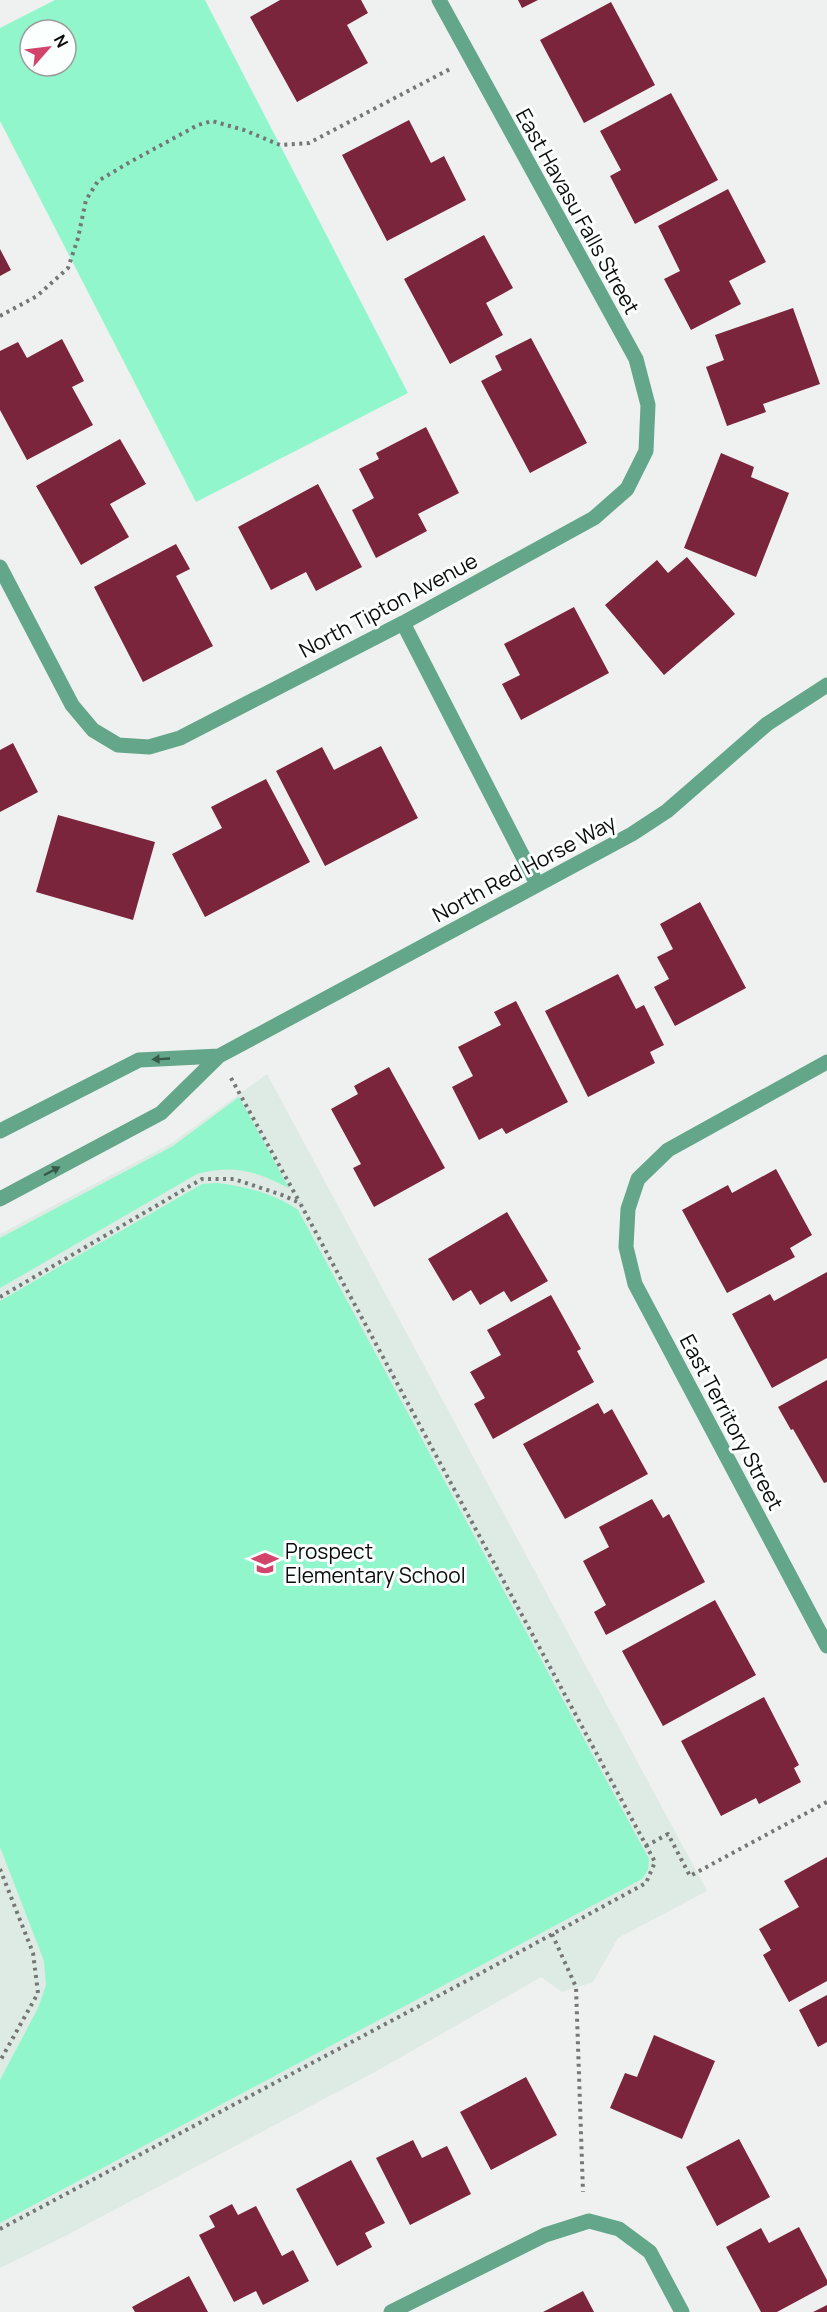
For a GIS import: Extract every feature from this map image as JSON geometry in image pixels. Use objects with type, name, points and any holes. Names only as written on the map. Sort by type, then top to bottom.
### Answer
[{"type":"street","name":"East Havasu Falls Street","points":[[439,0],[636,358],[648,405],[646,452]]},
{"type":"street","name":"North Tipton Avenue","points":[[0,567],[72,705],[93,730],[118,745],[149,747],[180,738],[403,623],[594,518],[627,489],[646,452]]},
{"type":"street","points":[[403,623],[537,884]]},
{"type":"street","name":"North Red Horse Way","points":[[0,1199],[161,1113],[219,1056],[632,834],[658,816],[767,724],[827,686]]},
{"type":"street","name":"North Red Horse Way","points":[[0,1131],[139,1060],[219,1056]]},
{"type":"street","name":"East Territory Street","points":[[827,1062],[668,1150],[638,1179],[628,1209],[626,1247],[635,1284],[827,1646]]},
{"type":"street","points":[[391,2312],[545,2235],[589,2221],[619,2229],[650,2252],[682,2312]]},
{"type":"path","points":[[0,316],[37,296],[68,268],[78,238],[86,200],[98,181],[156,147],[198,125],[212,121],[280,144],[309,143],[470,58]]},
{"type":"path","points":[[0,2229],[645,1883],[655,1862],[219,1056]]},
{"type":"path","points":[[0,1297],[202,1179],[234,1179],[300,1203]]},
{"type":"path","points":[[646,1845],[668,1834],[690,1876],[827,1802]]},
{"type":"path","points":[[0,1869],[33,1953],[38,1994],[0,2061]]},
{"type":"path","points":[[552,1934],[576,1987],[583,2192]]},
{"type":"shaded area","name":"Prospect Elementary School","points":[[267,1074],[707,1891],[618,1938],[593,1982],[562,1992],[541,1977],[373,2073],[0,2268],[0,1234],[172,1143]]},
{"type":"green space","points":[[55,0],[205,0],[408,393],[196,502],[0,121],[0,28],[18,19],[18,78],[78,78],[78,18],[20,18]]},
{"type":"green space","points":[[239,1097],[289,1188],[266,1177],[244,1171],[223,1170],[197,1174],[0,1288],[0,1238],[173,1146]]},
{"type":"green space","name":"Prospect Elementary School","points":[[217,1183],[238,1186],[280,1199],[298,1210],[649,1859],[648,1870],[642,1879],[0,2223],[0,2080],[38,2008],[46,1985],[44,1961],[0,1847],[0,1301],[202,1184]]},
{"type":"building","points":[[280,0],[361,0],[368,13],[347,25],[368,63],[297,102],[250,17]]},
{"type":"building","points":[[518,0],[538,0],[522,8]]},
{"type":"building","points":[[611,2],[655,85],[584,123],[540,40]]},
{"type":"building","points":[[671,93],[718,180],[635,224],[610,176],[621,170],[600,131]]},
{"type":"building","points":[[409,120],[431,163],[444,156],[466,200],[387,241],[342,155]]},
{"type":"building","points":[[728,189],[766,262],[729,281],[741,304],[691,330],[664,279],[680,271],[658,226]]},
{"type":"building","points":[[484,235],[513,288],[486,303],[503,335],[450,364],[404,279]]},
{"type":"building","points":[[0,249],[11,270],[0,276]]},
{"type":"building","points":[[793,308],[820,384],[763,404],[766,412],[727,426],[706,367],[724,360],[715,335]]},
{"type":"building","points":[[531,338],[587,443],[530,473],[481,381],[502,370],[495,356]]},
{"type":"building","points":[[62,339],[84,381],[72,387],[93,425],[27,460],[0,410],[0,351],[18,342],[27,358]]},
{"type":"building","points":[[426,427],[459,493],[418,514],[427,531],[376,558],[352,510],[374,498],[359,469],[379,459],[376,453]]},
{"type":"building","points":[[120,439],[146,484],[110,504],[129,537],[81,565],[36,486]]},
{"type":"building","points":[[721,453],[754,467],[751,477],[789,493],[756,577],[684,548]]},
{"type":"building","points":[[318,484],[362,567],[316,591],[306,572],[271,590],[238,527]]},
{"type":"building","points":[[176,544],[190,569],[176,576],[213,646],[143,682],[94,587]]},
{"type":"building","points":[[687,557],[735,614],[664,675],[605,605],[657,560],[668,573]]},
{"type":"building","points":[[574,607],[609,673],[521,720],[502,684],[520,675],[504,644]]},
{"type":"building","points":[[13,743],[38,792],[0,812],[0,750]]},
{"type":"building","points":[[381,746],[418,818],[325,866],[276,771],[322,747],[334,770]]},
{"type":"building","points":[[266,779],[310,862],[205,917],[172,854],[222,828],[211,807]]},
{"type":"building","points":[[58,815],[155,842],[133,920],[36,892]]},
{"type":"building","points":[[700,902],[746,988],[675,1026],[654,987],[669,979],[657,957],[673,949],[660,924]]},
{"type":"building","points":[[618,974],[636,1009],[644,1005],[664,1045],[650,1052],[655,1063],[588,1097],[545,1011]]},
{"type":"building","points":[[516,1001],[568,1102],[506,1134],[502,1128],[479,1140],[452,1087],[473,1076],[458,1047],[501,1025],[494,1012]]},
{"type":"building","points":[[389,1067],[445,1168],[374,1207],[353,1168],[361,1164],[331,1109],[358,1094],[354,1086]]},
{"type":"building","points":[[776,1169],[812,1235],[790,1248],[795,1257],[727,1293],[682,1210],[728,1185],[732,1193]]},
{"type":"building","points":[[507,1212],[548,1281],[511,1302],[504,1291],[480,1305],[471,1290],[453,1301],[428,1259]]},
{"type":"building","points":[[827,1272],[827,1358],[772,1388],[732,1314],[770,1294],[774,1301]]},
{"type":"building","points":[[551,1295],[581,1349],[577,1351],[594,1382],[493,1439],[474,1404],[485,1398],[470,1372],[501,1355],[487,1330]]},
{"type":"building","points":[[827,1380],[827,1482],[824,1483],[778,1407]]},
{"type":"building","points":[[598,1403],[604,1414],[612,1409],[648,1474],[565,1519],[523,1444]]},
{"type":"building","points":[[652,1499],[663,1518],[669,1514],[705,1582],[606,1635],[594,1612],[606,1605],[583,1561],[609,1547],[599,1527]]},
{"type":"building","points":[[715,1600],[756,1675],[663,1726],[622,1651]]},
{"type":"building","points":[[764,1697],[799,1765],[794,1768],[801,1782],[759,1804],[756,1798],[721,1816],[681,1741]]},
{"type":"building","points":[[827,1857],[827,1981],[789,2002],[763,1955],[771,1950],[759,1929],[799,1907],[784,1881]]},
{"type":"building","points":[[827,1995],[827,2042],[818,2047],[799,2010]]},
{"type":"building","points":[[654,2035],[715,2061],[682,2139],[610,2108],[625,2073],[637,2077]]},
{"type":"building","points":[[526,2077],[557,2135],[491,2170],[460,2112]]},
{"type":"building","points":[[739,2139],[770,2197],[717,2226],[686,2167]]},
{"type":"building","points":[[413,2140],[422,2158],[447,2146],[471,2194],[410,2225],[376,2158]]},
{"type":"building","points":[[351,2160],[385,2223],[365,2233],[372,2247],[337,2266],[296,2189]]},
{"type":"building","points":[[232,2204],[238,2215],[256,2206],[282,2256],[293,2250],[309,2281],[263,2305],[256,2291],[234,2302],[199,2235],[215,2227],[209,2216]]},
{"type":"building","points":[[799,2227],[827,2280],[827,2285],[777,2312],[761,2312],[726,2247],[761,2228],[769,2243]]},
{"type":"building","points":[[189,2276],[208,2312],[135,2312],[132,2307]]},
{"type":"building","points":[[583,2291],[594,2312],[543,2312]]},
{"type":"building","points":[[827,2305],[827,2312],[813,2312]]},
{"type":"place","name":"Prospect Elementary School","points":[[265,1563]]}]
